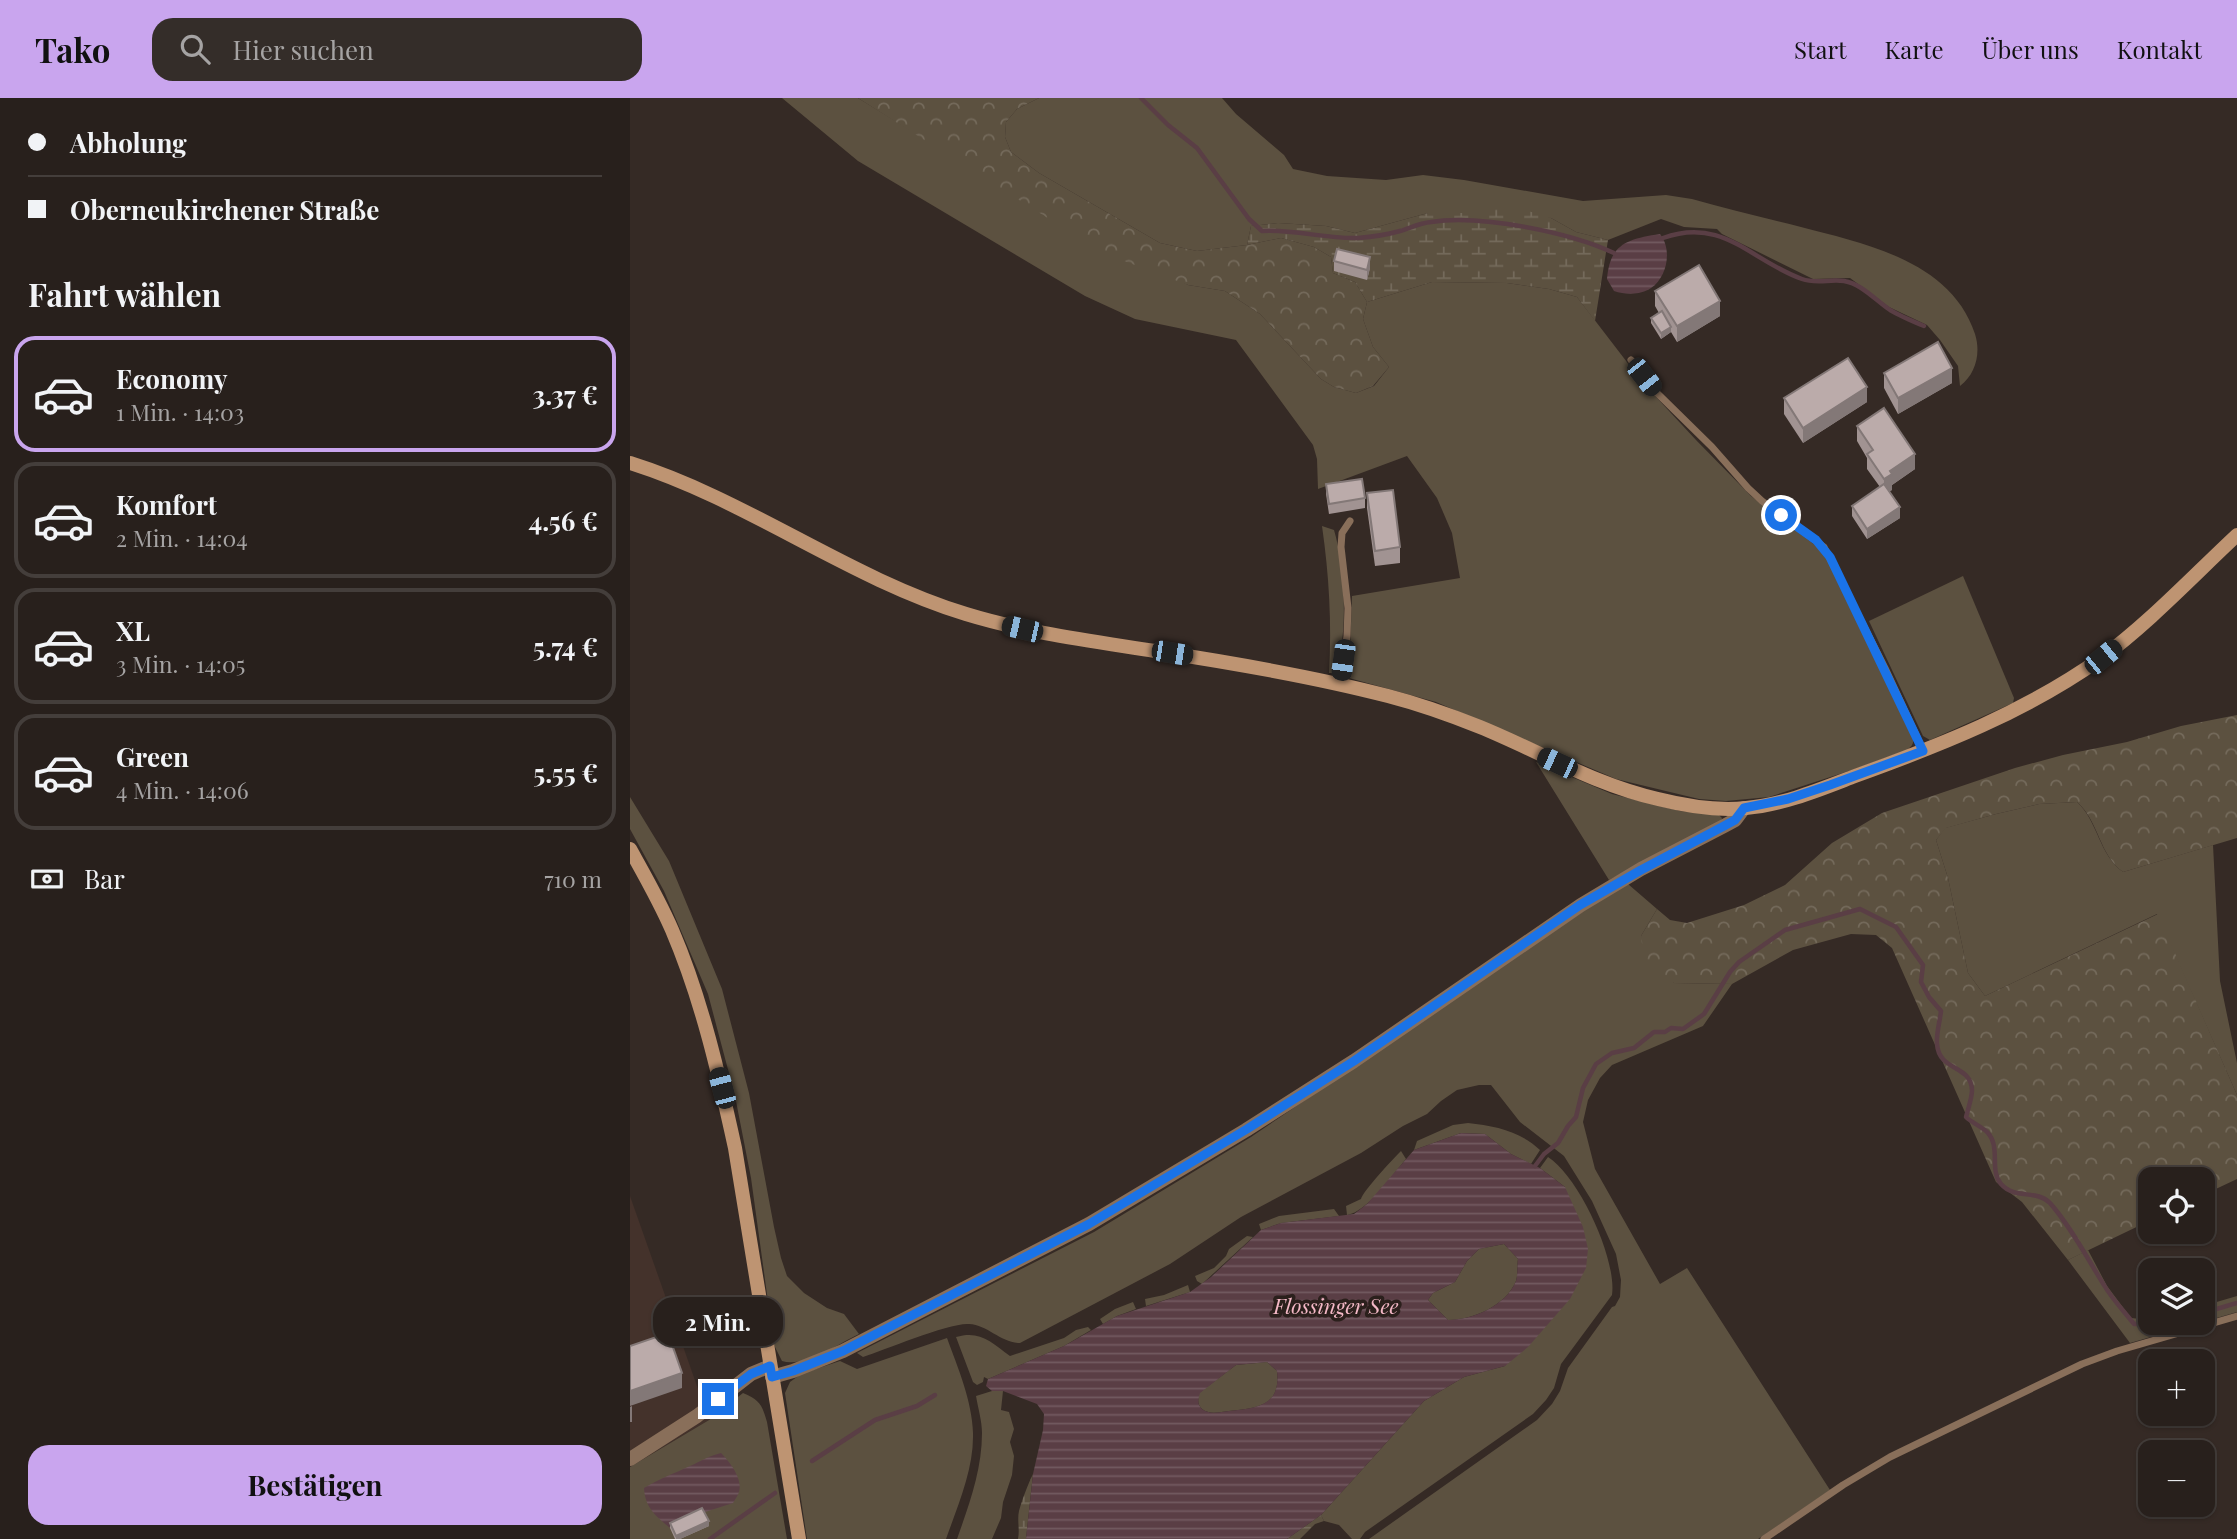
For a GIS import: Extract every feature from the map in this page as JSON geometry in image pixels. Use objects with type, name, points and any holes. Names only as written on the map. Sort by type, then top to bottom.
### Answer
[{"type":"main road","points":[[630,463],[728,502],[876,579],[928,602],[965,614],[1046,634],[1248,665],[1340,683],[1414,703],[1480,727],[1557,763],[1629,791],[1688,805],[1744,808],[1775,802],[1830,785],[1923,751],[2019,709],[2103,657],[2237,536]]},
{"type":"main road","points":[[630,849],[673,933],[693,988],[722,1088],[737,1160],[799,1539]]},
{"type":"street","points":[[630,1459],[697,1416],[751,1374],[793,1371],[843,1351],[1089,1224],[1354,1061],[1580,905],[1735,820],[1744,808]]},
{"type":"lane","points":[[1631,360],[1657,393],[1712,447],[1748,488],[1824,547],[1923,751]]},
{"type":"lane","points":[[1340,683],[1348,608],[1342,533],[1350,521]]},
{"type":"lane","points":[[1764,1539],[1843,1485],[1890,1457],[2082,1364],[2117,1350],[2237,1316]]},
{"type":"shaded area","points":[[630,1196],[709,1420],[630,1467]]},
{"type":"green space","points":[[782,98],[858,98],[936,146],[1188,285],[1225,291],[1260,314],[1321,379],[1334,387],[1356,393],[1374,386],[1389,367],[1373,347],[1363,319],[1367,302],[1432,282],[1507,283],[1549,289],[1577,297],[1643,383],[1696,440],[1751,496],[1824,552],[1912,734],[1912,745],[1907,750],[1852,770],[1769,797],[1726,801],[1699,799],[1616,779],[1436,702],[1349,678],[1352,596],[1460,578],[1452,533],[1437,498],[1407,456],[1318,489],[1317,459],[1313,445],[1236,340],[1135,319],[1085,296],[858,161]]},
{"type":"green space","points":[[858,98],[1039,98],[1017,109],[1006,122],[1005,137],[1011,152],[1039,173],[1160,243],[1197,251],[1281,238],[1314,247],[1331,257],[1333,273],[1355,282],[1367,302],[1363,319],[1373,347],[1389,367],[1373,386],[1356,393],[1334,387],[1321,379],[1260,314],[1225,291],[1188,285],[1103,253]]},
{"type":"green space","points":[[1039,98],[1222,98],[1236,114],[1284,155],[1293,169],[1327,176],[1386,180],[1423,175],[1583,201],[1666,195],[1692,199],[1852,241],[1903,260],[1927,273],[1947,289],[1963,309],[1975,334],[1976,363],[1960,386],[1958,366],[1927,325],[1889,307],[1850,278],[1813,279],[1722,234],[1717,229],[1684,227],[1661,219],[1608,240],[1576,232],[1551,218],[1428,213],[1355,233],[1326,226],[1278,223],[1251,226],[1247,245],[1197,251],[1160,243],[1039,173],[1011,152],[1005,137],[1006,122],[1017,109]]},
{"type":"green space","points":[[1479,208],[1518,208],[1551,218],[1576,232],[1608,240],[1595,321],[1577,297],[1549,289],[1507,283],[1432,282],[1367,302],[1355,282],[1333,273],[1331,257],[1314,247],[1281,238],[1247,245],[1251,226],[1278,223],[1326,226],[1355,233],[1428,213],[1471,213]]},
{"type":"green space","points":[[1322,526],[1334,530],[1343,582],[1344,621],[1335,673],[1329,673],[1329,599]]},
{"type":"green space","points":[[1963,576],[2014,698],[2013,703],[1930,740],[1923,736],[1869,621]]},
{"type":"green space","points":[[2237,715],[2237,838],[2123,872],[2109,857],[2090,819],[2077,802],[2039,804],[1996,814],[1946,828],[1936,840],[1948,878],[1968,973],[1985,996],[2158,914],[2237,1095],[2237,1179],[2215,1189],[2215,1167],[2138,1167],[2138,1226],[2068,1260],[2022,1202],[1996,1182],[1892,948],[1876,935],[1851,934],[1793,950],[1732,984],[1674,983],[1645,967],[1641,936],[1657,909],[1670,920],[1687,923],[1744,905],[1785,885],[1832,843],[1882,813],[2015,768],[2127,742],[2181,726]]},
{"type":"green space","points":[[1536,762],[1612,794],[1680,811],[1719,815],[1722,818],[1721,821],[1609,880]]},
{"type":"green space","points":[[630,797],[669,861],[722,989],[749,1093],[774,1227],[787,1276],[804,1293],[827,1308],[844,1314],[859,1334],[810,1358],[782,1361],[774,1345],[751,1178],[735,1096],[708,994],[664,891],[630,829]]},
{"type":"green space","points":[[2077,802],[2090,819],[2109,857],[2123,872],[2213,845],[2220,981],[2237,1063],[2237,1095],[2157,914],[1985,996],[1968,973],[1948,878],[1936,840],[1945,828],[1996,814],[2039,804]]},
{"type":"green space","points":[[1628,884],[1657,909],[1641,936],[1674,983],[1732,984],[1703,1026],[1612,1065],[1600,1078],[1588,1100],[1583,1122],[1595,1169],[1660,1284],[1687,1268],[1830,1490],[1758,1539],[1369,1539],[1537,1420],[1552,1404],[1568,1368],[1620,1297],[1621,1280],[1616,1254],[1592,1201],[1564,1156],[1520,1122],[1491,1085],[1457,1090],[1427,1114],[1361,1153],[1241,1217],[1170,1264],[1020,1343],[969,1324],[933,1332],[863,1357],[857,1353],[1094,1232],[1251,1137],[1591,906]]},
{"type":"green space","points":[[1468,1123],[1507,1130],[1540,1150],[1531,1164],[1511,1154],[1485,1134],[1461,1133],[1414,1150],[1417,1141],[1453,1125]]},
{"type":"green space","points":[[1401,1151],[1406,1159],[1386,1183],[1363,1207],[1347,1215],[1346,1206],[1361,1199],[1372,1182]]},
{"type":"green space","points":[[1548,1157],[1572,1182],[1594,1220],[1608,1261],[1612,1295],[1561,1364],[1554,1388],[1533,1414],[1365,1532],[1360,1539],[1352,1539],[1339,1525],[1324,1521],[1321,1515],[1424,1401],[1464,1377],[1505,1366],[1565,1187],[1540,1168]]},
{"type":"green space","points":[[1334,1209],[1339,1216],[1281,1223],[1261,1230],[1259,1224],[1279,1216]]},
{"type":"green space","points":[[1247,1236],[1253,1237],[1202,1284],[1197,1281],[1195,1276],[1214,1268],[1229,1249]]},
{"type":"green space","points":[[1504,1244],[1518,1259],[1516,1281],[1505,1298],[1477,1314],[1448,1320],[1428,1300],[1433,1293],[1455,1282],[1467,1261],[1479,1249]]},
{"type":"green space","points":[[2088,1250],[2107,1286],[2131,1318],[2138,1319],[2138,1335],[2158,1335],[2130,1343],[2068,1260]]},
{"type":"green space","points":[[1188,1285],[1190,1292],[1146,1306],[1145,1299]]},
{"type":"green space","points":[[2237,1296],[2237,1312],[2215,1318],[2215,1302]]},
{"type":"green space","points":[[1133,1302],[1136,1309],[1103,1324],[1100,1319]]},
{"type":"green space","points":[[1088,1327],[1091,1330],[1064,1346],[988,1379],[984,1377],[983,1382],[977,1385],[973,1382],[956,1337],[979,1336],[1010,1356]]},
{"type":"green space","points":[[947,1338],[967,1397],[973,1446],[968,1473],[946,1539],[807,1539],[785,1393],[790,1382],[801,1374],[840,1361],[857,1369]]},
{"type":"green space","points":[[1267,1362],[1277,1371],[1277,1383],[1275,1392],[1265,1403],[1215,1413],[1200,1407],[1199,1393],[1236,1365]]},
{"type":"green space","points":[[1003,1391],[1001,1410],[1009,1412],[1014,1429],[1010,1442],[1014,1456],[1012,1475],[1001,1518],[992,1539],[957,1539],[980,1460],[982,1428],[976,1396]]},
{"type":"green space","points":[[743,1393],[760,1404],[764,1411],[787,1539],[630,1539],[630,1467],[709,1420]]},
{"type":"green space","points":[[1033,1474],[1026,1539],[1018,1539],[1019,1511]]},
{"type":"green space","points":[[1321,1515],[1324,1521],[1315,1524],[1300,1539],[1287,1539]]},
{"type":"water","points":[[1660,234],[1667,255],[1664,270],[1657,283],[1638,293],[1614,291],[1607,279],[1612,257],[1617,250],[1630,241]]},
{"type":"water","name":"Flossinger See","points":[[1461,1133],[1485,1134],[1511,1154],[1540,1168],[1565,1187],[1583,1227],[1588,1249],[1586,1268],[1570,1299],[1528,1347],[1505,1366],[1464,1377],[1424,1401],[1321,1515],[1287,1539],[1026,1539],[1033,1474],[1044,1414],[1037,1404],[1003,1391],[992,1391],[986,1386],[988,1379],[1064,1346],[1117,1316],[1190,1292],[1211,1277],[1261,1230],[1281,1223],[1354,1214],[1367,1204],[1414,1150]],"holes":[[[1504,1244],[1518,1259],[1517,1279],[1511,1290],[1505,1298],[1487,1310],[1448,1320],[1428,1300],[1433,1293],[1455,1282],[1467,1261],[1479,1249]],[[1267,1362],[1277,1371],[1277,1383],[1275,1392],[1265,1403],[1215,1413],[1200,1407],[1200,1393],[1236,1365]]]},
{"type":"water","points":[[721,1453],[732,1466],[739,1482],[739,1492],[733,1503],[702,1513],[670,1528],[649,1506],[644,1488]]},
{"type":"building","points":[[1337,249],[1370,257],[1367,270],[1334,261]]},
{"type":"building","points":[[1699,265],[1720,301],[1677,326],[1655,291]]},
{"type":"building","points":[[1662,311],[1671,327],[1661,333],[1651,318]]},
{"type":"building","points":[[1938,342],[1952,368],[1898,398],[1884,373]]},
{"type":"building","points":[[1848,358],[1867,387],[1803,428],[1784,398]]},
{"type":"building","points":[[1884,408],[1915,454],[1890,471],[1892,474],[1884,479],[1867,454],[1873,450],[1857,426]]},
{"type":"building","points":[[1362,479],[1365,498],[1329,504],[1326,484]]},
{"type":"building","points":[[1884,484],[1900,507],[1867,529],[1852,506]]},
{"type":"building","points":[[1393,490],[1400,547],[1375,551],[1367,493]]},
{"type":"building","points":[[668,1333],[682,1373],[630,1391],[630,1346]]},
{"type":"building","points":[[702,1508],[709,1521],[676,1536],[670,1523]]},
{"type":"waterway","points":[[1141,98],[1168,125],[1197,148],[1249,219],[1262,231],[1358,238],[1390,234],[1427,223],[1474,221],[1549,232],[1614,253]]},
{"type":"waterway","points":[[1663,238],[1684,233],[1720,237],[1802,279],[1851,283],[1890,310],[1924,326]]},
{"type":"waterway","points":[[1535,1166],[1544,1154],[1558,1143],[1576,1117],[1583,1088],[1596,1064],[1612,1053],[1634,1048],[1654,1032],[1665,1032],[1671,1028],[1683,1029],[1704,1014],[1739,962],[1785,930],[1860,909],[1896,927],[1923,965],[1921,982],[1941,1011],[1937,1040],[1939,1053],[1970,1082],[1972,1093],[1966,1117],[1986,1131],[1992,1139],[1996,1172],[2001,1184],[2013,1192],[2038,1196],[2050,1203],[2072,1232],[2107,1290],[2134,1324],[2138,1324]]},
{"type":"waterway","points":[[2215,1309],[2237,1303]]},
{"type":"waterway","points":[[812,1461],[875,1420],[917,1406],[935,1395]]},
{"type":"waterway","points":[[710,1539],[775,1493]]},
{"type":"route","points":[[718,1399],[751,1374],[770,1366],[772,1377],[843,1351],[1089,1224],[1354,1061],[1580,905],[1735,820],[1744,808],[1788,799],[1923,751],[1824,547],[1781,515]]}]
